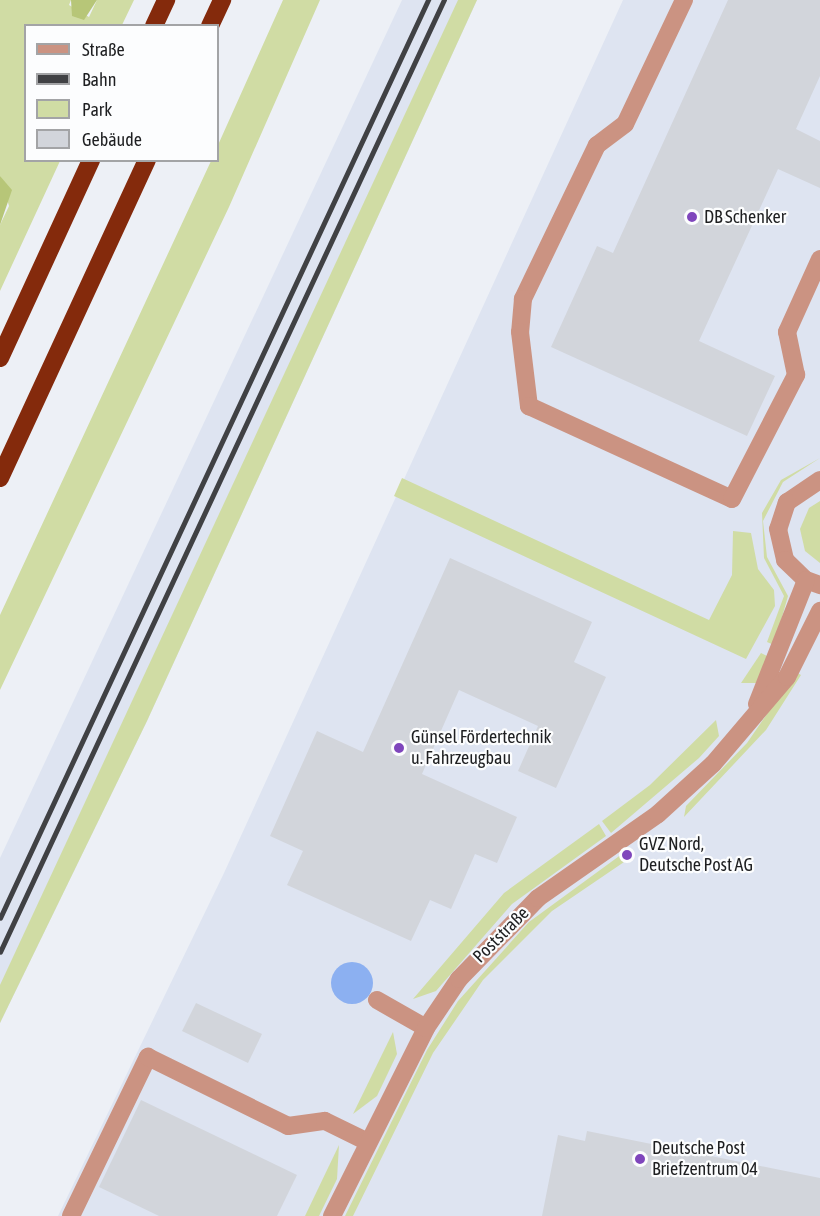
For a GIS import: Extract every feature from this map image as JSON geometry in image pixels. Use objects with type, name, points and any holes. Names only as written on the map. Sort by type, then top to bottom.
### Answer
[{"type":"highway","points":[[155,24],[166,0]]},
{"type":"highway","points":[[211,24],[222,0]]},
{"type":"highway","points":[[0,358],[91,162]]},
{"type":"highway","points":[[0,478],[146,162]]},
{"type":"street","points":[[684,0],[625,124],[597,145],[523,299],[520,332],[529,406],[732,499],[796,375],[787,332],[820,259]]},
{"type":"street","name":"Poststraße","points":[[750,720],[813,583],[780,550],[778,529],[787,502],[820,480]]},
{"type":"street","name":"Poststraße","points":[[332,1216],[426,1028],[497,935],[538,898],[674,801],[787,677],[820,610]]},
{"type":"street","points":[[377,1000],[426,1028]]},
{"type":"street","points":[[71,1216],[148,1057],[288,1126],[325,1121],[368,1142]]},
{"type":"shaded area","points":[[402,0],[477,0],[147,721],[0,1023],[0,858]]},
{"type":"shaded area","points":[[623,0],[820,0],[820,1216],[58,1216],[224,873]]},
{"type":"green space","points":[[0,0],[71,0],[69,5],[89,17],[97,0],[134,0],[122,24],[24,24],[24,162],[60,162],[0,291],[0,225],[9,206],[0,176]]},
{"type":"green space","points":[[71,0],[97,0],[84,20],[72,16]]},
{"type":"green space","points":[[283,0],[320,0],[229,207],[0,690],[0,615],[211,162],[219,162],[219,143]]},
{"type":"green space","points":[[458,0],[477,0],[147,721],[0,1023],[0,985]]},
{"type":"green space","points":[[0,176],[12,190],[0,225]]},
{"type":"green space","points":[[820,458],[783,482],[763,521],[767,557],[788,596],[774,645],[767,642],[784,596],[764,558],[762,513],[781,480]]},
{"type":"green space","points":[[402,478],[709,620],[732,575],[733,531],[751,533],[758,569],[774,590],[775,606],[746,659],[394,496]]},
{"type":"green space","points":[[820,501],[820,563],[805,551],[800,529],[809,508]]},
{"type":"green space","points":[[761,653],[769,657],[756,683],[741,683]]},
{"type":"green space","points":[[796,672],[801,675],[766,730],[684,817],[686,806],[747,743]]},
{"type":"green space","points":[[716,720],[719,736],[699,758],[611,833],[602,821],[650,785]]},
{"type":"green space","points":[[599,824],[606,836],[512,904],[436,991],[413,999],[504,893]]},
{"type":"green space","points":[[622,854],[627,860],[552,911],[483,980],[433,1053],[353,1216],[345,1216],[427,1050],[458,1001],[529,922]]},
{"type":"green space","points":[[393,1032],[397,1054],[377,1096],[353,1114]]},
{"type":"green space","points":[[339,1145],[337,1179],[319,1216],[305,1216]]},
{"type":"water","points":[[352,962],[367,968],[373,983],[367,998],[352,1004],[337,998],[331,983],[337,968]]},
{"type":"building","name":"DB Schenker","points":[[728,0],[820,0],[820,76],[796,129],[820,141],[820,188],[778,169],[699,341],[775,376],[747,436],[551,347],[597,246],[613,253]]},
{"type":"building","name":"Günsel Fördertechnik u. Fahrzeugbau","points":[[450,558],[592,622],[574,662],[606,677],[556,788],[518,771],[538,726],[459,690],[422,774],[517,817],[497,863],[475,854],[451,909],[430,900],[411,941],[287,885],[303,851],[270,836],[317,731],[363,752]]},
{"type":"building","points":[[196,1003],[262,1034],[248,1063],[182,1031]]},
{"type":"building","points":[[141,1100],[297,1175],[277,1216],[159,1216],[99,1187]]},
{"type":"building","name":"Deutsche Post Briefzentrum 04","points":[[587,1131],[820,1178],[820,1216],[542,1216],[558,1135],[585,1141]]},
{"type":"railway","points":[[0,918],[428,0]]},
{"type":"railway","points":[[0,952],[444,0]]},
{"type":"place","name":"DB Schenker","points":[[692,217]]},
{"type":"place","name":"Günsel Fördertechnik u. Fahrzeugbau","points":[[399,748]]},
{"type":"place","name":"GVZ Nord, Deutsche Post AG","points":[[627,855]]},
{"type":"place","name":"Deutsche Post Briefzentrum 04","points":[[640,1159]]}]
